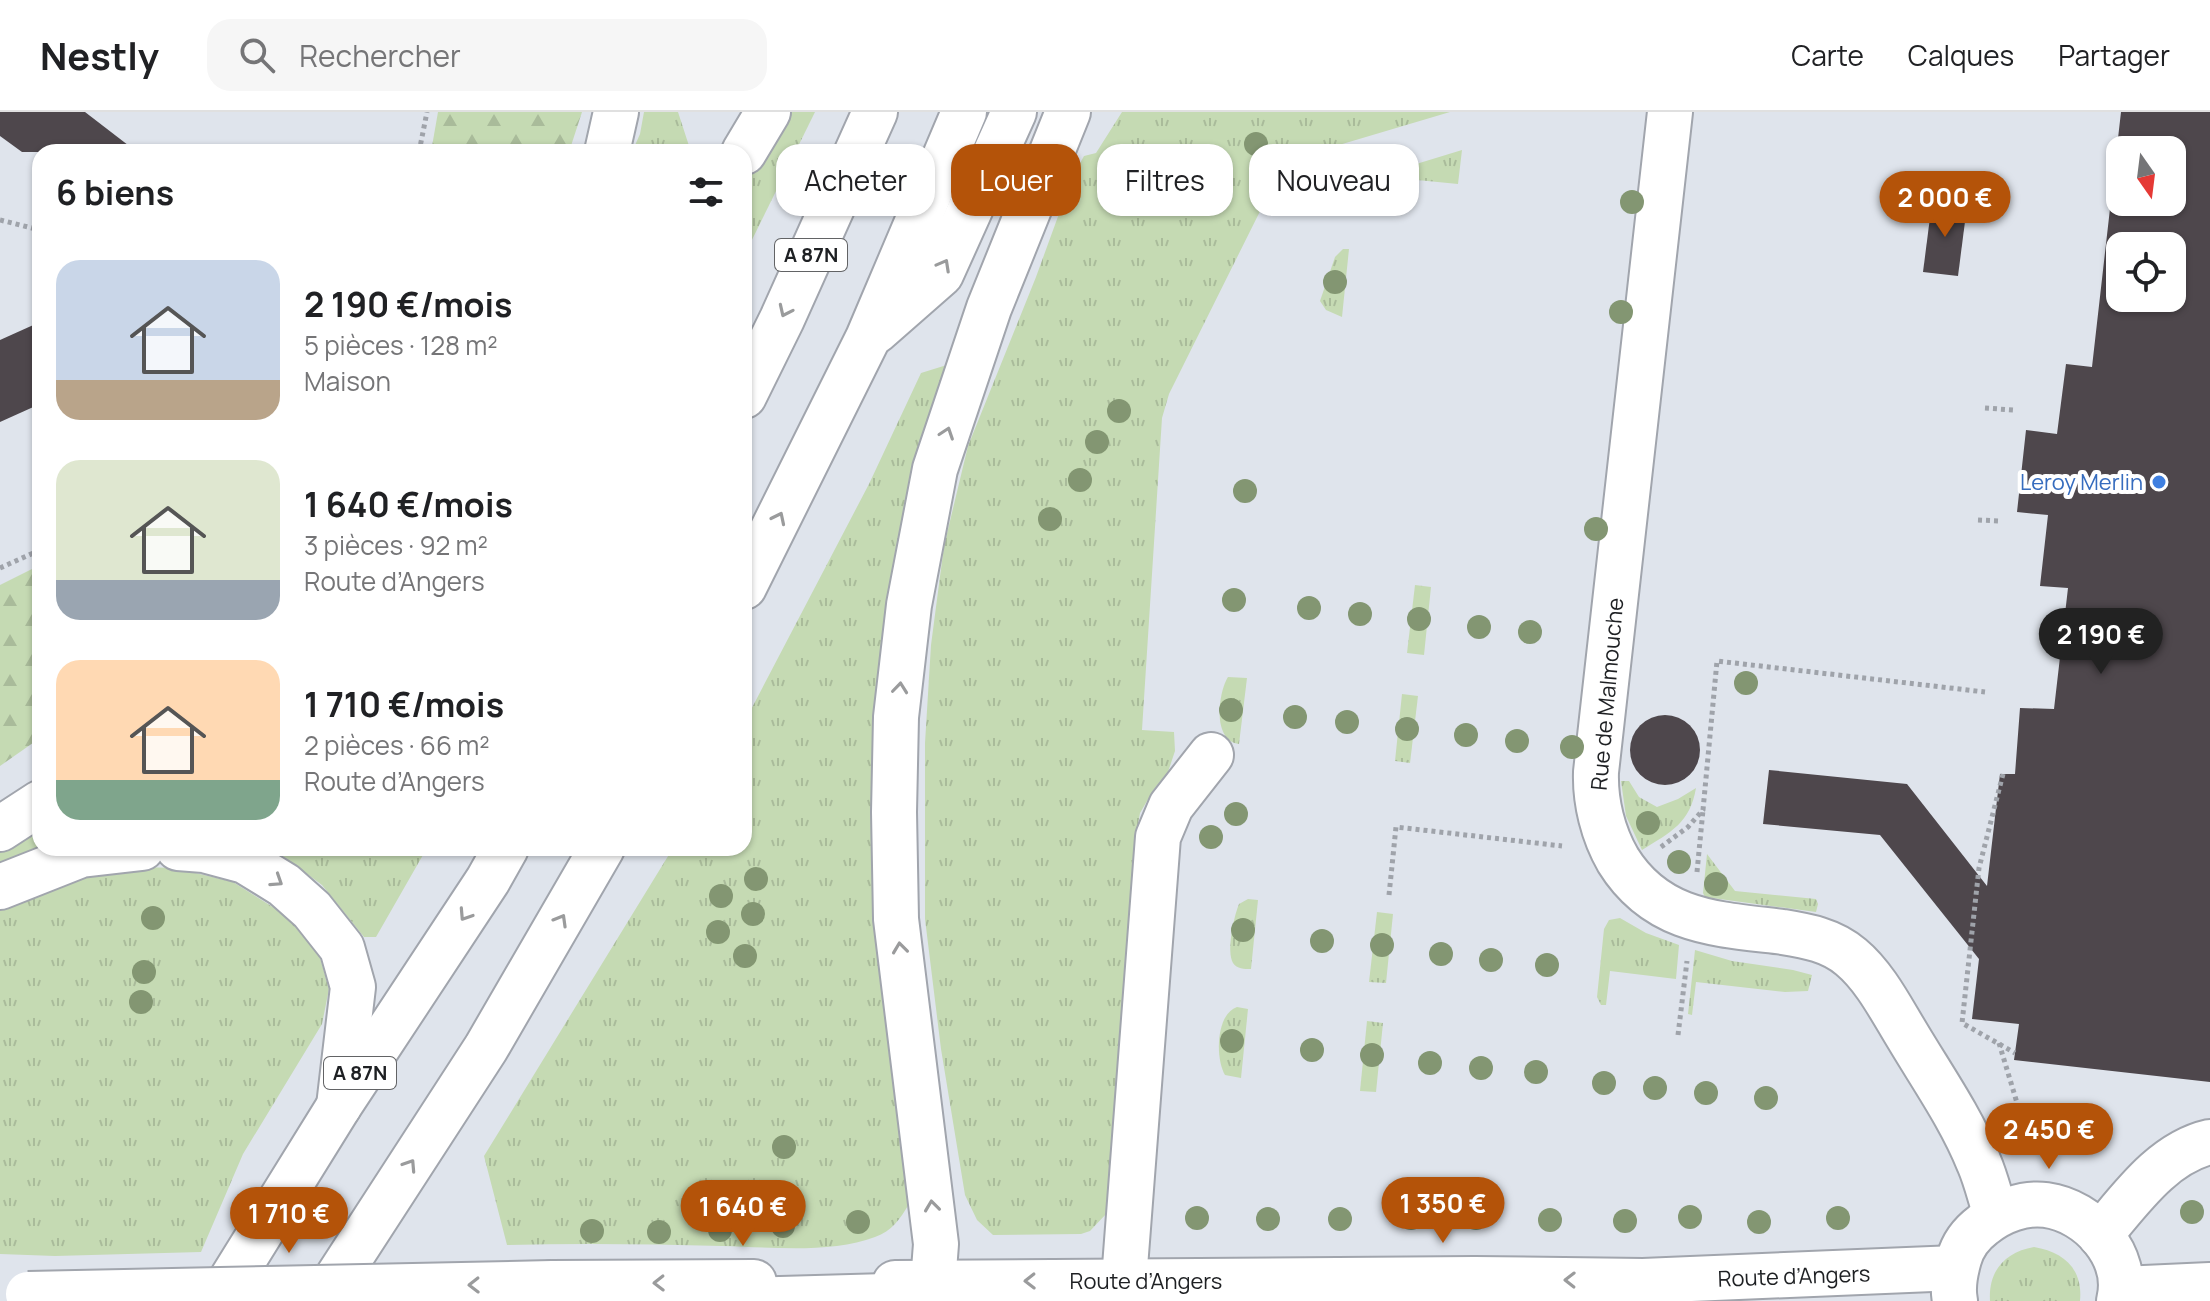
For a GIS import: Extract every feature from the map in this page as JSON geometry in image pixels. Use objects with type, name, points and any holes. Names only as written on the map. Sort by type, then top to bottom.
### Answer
[{"type":"main road","points":[[609,144],[616,112]]},
{"type":"main road","points":[[749,144],[768,112]]},
{"type":"main road","name":"A 87N","points":[[752,380],[875,112]]},
{"type":"main road","points":[[752,571],[868,338],[964,112]]},
{"type":"main road","points":[[868,338],[941,274],[1014,112]]},
{"type":"main road","points":[[708,1301],[922,1295],[933,1283],[936,1244],[896,919],[896,717],[909,605],[935,469],[989,308],[1068,112]]},
{"type":"main road","name":"Rue de Malmouche","points":[[1670,112],[1596,772],[1599,809],[1614,852],[1640,888],[1671,909],[1714,924],[1803,935],[1831,943],[1851,957],[1884,998],[1952,1110],[1978,1162],[1996,1215]]},
{"type":"main road","points":[[1124,1280],[1158,837],[1171,806],[1211,755]]},
{"type":"main road","points":[[0,829],[32,808]]},
{"type":"main road","points":[[0,887],[78,856]]},
{"type":"main road","points":[[226,856],[245,861],[284,885],[312,910],[342,948],[353,987],[339,1106]]},
{"type":"main road","name":"A 87N","points":[[218,1301],[339,1106],[502,856]]},
{"type":"main road","points":[[322,1301],[486,1048],[597,856]]},
{"type":"main road","points":[[2100,1235],[2147,1180],[2192,1146],[2210,1142]]},
{"type":"main road","points":[[1956,1285],[1962,1250],[1973,1233],[1996,1215],[2027,1205],[2046,1205],[2074,1213],[2100,1235],[2116,1260],[2120,1295],[2210,1285]]},
{"type":"main road","name":"Route d’Angers","points":[[14,1293],[552,1283],[1124,1280],[1220,1291],[1638,1291],[1956,1285]]},
{"type":"path","points":[[421,144],[427,112]]},
{"type":"path","points":[[0,220],[32,228]]},
{"type":"path","points":[[1985,408],[2013,410]]},
{"type":"path","points":[[1978,520],[2000,521]]},
{"type":"path","points":[[0,568],[32,554]]},
{"type":"path","points":[[1389,895],[1396,827],[1638,856],[1688,827],[1703,810],[1717,661],[1985,692]]},
{"type":"path","points":[[2003,774],[1979,868],[1962,1023],[2015,1053]]},
{"type":"path","points":[[1998,1043],[2030,1146]]},
{"type":"green space","points":[[438,112],[582,112],[572,144],[432,144]]},
{"type":"green space","points":[[644,112],[678,112],[688,144],[636,144]]},
{"type":"green space","points":[[786,112],[815,112],[799,144],[776,144],[776,191],[752,240],[752,168]]},
{"type":"green space","points":[[1122,112],[1450,112],[1342,144],[1249,144],[1249,216],[1258,216],[1169,394],[1162,418],[1142,730],[1174,732],[1175,751],[1168,772],[1140,813],[1136,835],[1107,1213],[1090,1231],[1081,1234],[993,1235],[977,1220],[965,1195],[941,1049],[925,919],[925,743],[931,645],[944,546],[968,446],[1058,216],[1081,216],[1081,162],[1084,156],[1097,151],[1097,216],[1233,216],[1233,144],[1102,144]]},
{"type":"green space","points":[[1462,150],[1458,184],[1419,180],[1419,163]]},
{"type":"green space","points":[[1343,249],[1349,249],[1342,317],[1326,310],[1320,301],[1335,257]]},
{"type":"green space","points":[[950,364],[921,457],[909,1204],[891,1228],[875,1237],[820,1248],[507,1245],[484,1156],[668,856],[752,856],[752,708],[869,484],[921,373]]},
{"type":"green space","points":[[32,569],[32,744],[0,766],[0,585]]},
{"type":"green space","points":[[1415,585],[1431,587],[1424,655],[1407,653]]},
{"type":"green space","points":[[1228,677],[1247,678],[1239,744],[1224,735],[1221,726],[1220,704]]},
{"type":"green space","points":[[1402,694],[1418,696],[1410,763],[1395,761]]},
{"type":"green space","points":[[1621,781],[1629,781],[1639,797],[1657,807],[1696,788],[1689,810],[1678,825],[1642,850],[1626,816]]},
{"type":"green space","points":[[32,823],[32,852],[0,866],[0,845]]},
{"type":"green space","points":[[1707,854],[1735,891],[1816,899],[1816,912],[1705,897]]},
{"type":"green space","points":[[283,856],[422,856],[376,937],[364,937],[322,885]]},
{"type":"green space","points":[[107,866],[175,868],[233,882],[284,914],[318,951],[329,989],[322,1024],[243,1154],[201,1252],[55,1256],[0,1254],[0,905]]},
{"type":"green space","points":[[1248,899],[1258,900],[1251,969],[1235,965],[1230,950],[1237,909]]},
{"type":"green space","points":[[1377,912],[1393,914],[1386,983],[1369,982]]},
{"type":"green space","points":[[1620,918],[1646,933],[1679,945],[1676,979],[1610,971],[1606,1005],[1601,1005],[1597,997],[1604,929],[1609,920]]},
{"type":"green space","points":[[1695,950],[1732,961],[1812,975],[1808,991],[1785,992],[1696,982],[1692,1015],[1688,1014]]},
{"type":"green space","points":[[1237,1007],[1248,1009],[1241,1078],[1225,1075],[1219,1048],[1221,1027],[1230,1011]]},
{"type":"green space","points":[[1367,1021],[1383,1023],[1376,1092],[1360,1091]]},
{"type":"green space","points":[[2034,1247],[2063,1258],[2075,1271],[2080,1301],[1990,1301],[1992,1281],[2000,1265],[2015,1253]]},
{"type":"building","points":[[0,112],[85,112],[127,144],[32,144],[32,152],[22,152],[0,136]]},
{"type":"building","points":[[2121,112],[2210,112],[2210,1082],[2014,1060],[2019,1024],[1972,1019],[1979,959],[1880,835],[1763,824],[1769,770],[1907,784],[1987,886],[2000,774],[2015,774],[2020,708],[2054,709],[2068,588],[2040,586],[2048,515],[2017,512],[2026,430],[2057,434],[2066,364],[2092,367],[2106,244],[2106,312],[2186,312],[2186,232],[2107,232],[2109,216],[2186,216],[2186,136],[2118,136]]},
{"type":"building","points":[[1932,202],[1967,206],[1958,276],[1923,272]]},
{"type":"building","points":[[32,326],[32,408],[0,422],[0,340]]},
{"type":"building","points":[[1665,715],[1684,721],[1694,731],[1700,750],[1694,769],[1684,779],[1665,785],[1646,779],[1636,769],[1630,750],[1636,731],[1646,721]]},
{"type":"place","name":"Leroy Merlin","points":[[2159,482]]}]
